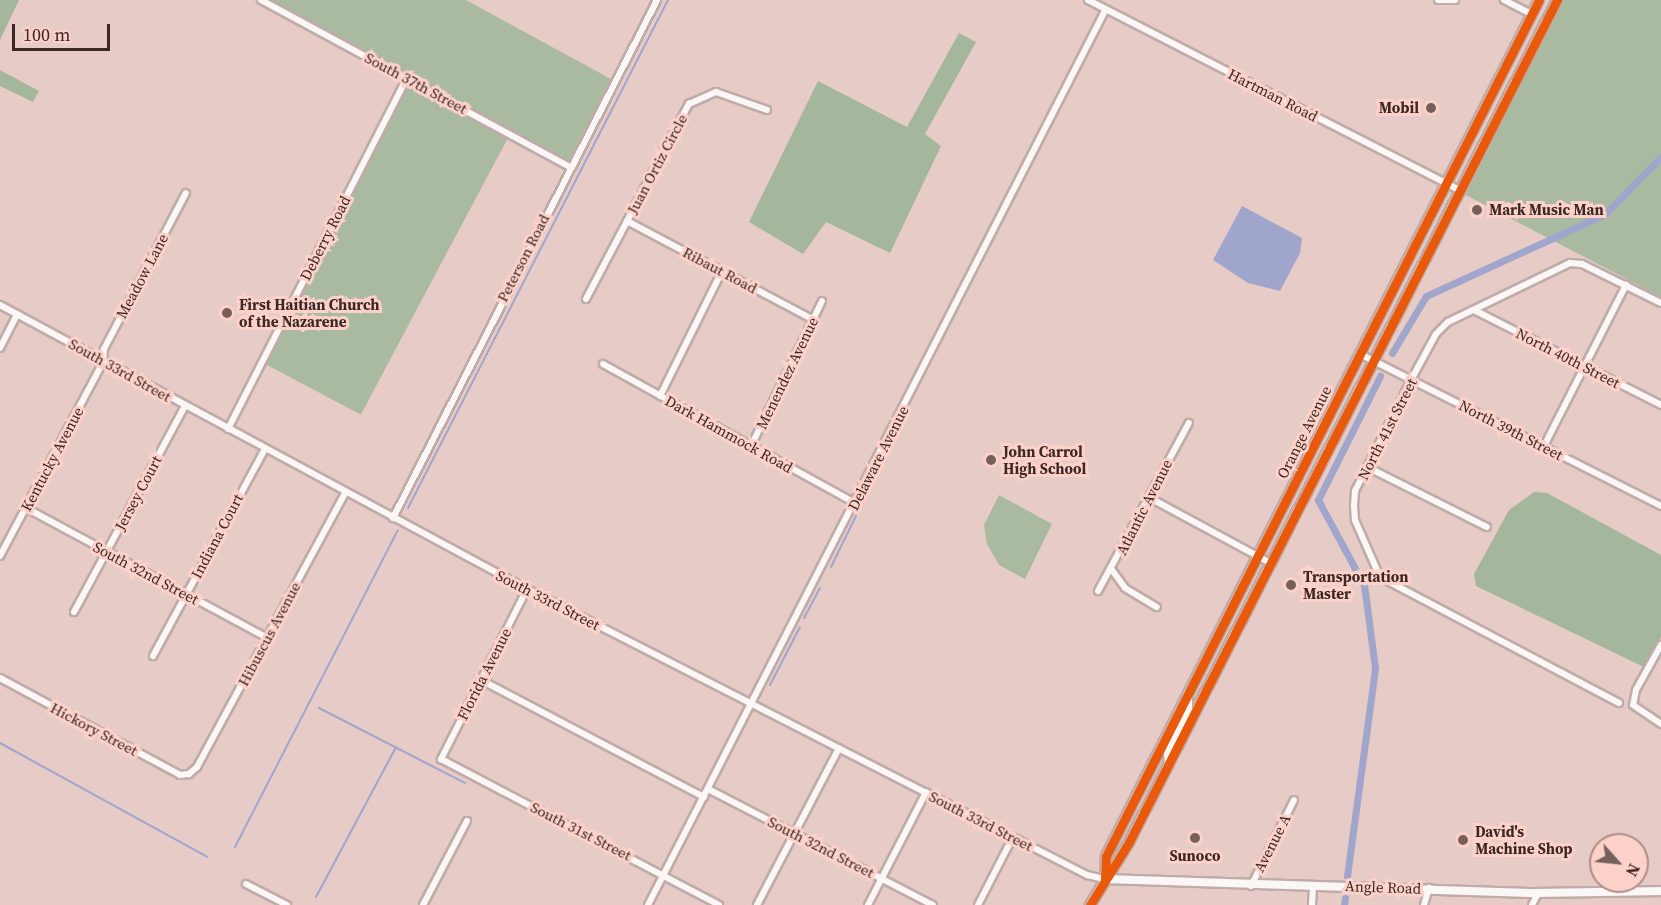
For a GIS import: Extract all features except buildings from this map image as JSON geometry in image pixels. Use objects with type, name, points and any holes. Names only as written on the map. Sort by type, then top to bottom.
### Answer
[{"type":"main road","name":"Orange Avenue","points":[[1104,879],[1106,856],[1539,0]]},
{"type":"main road","name":"Orange Avenue","points":[[1090,905],[1104,879],[1119,861],[1557,0]]},
{"type":"main road","points":[[1169,764],[1168,752],[1188,709],[1187,693]]},
{"type":"main road","name":"Angle Road","points":[[1104,879],[1250,886],[1313,885],[1538,893],[1661,891]]},
{"type":"street","name":"South 37th Street","points":[[261,0],[570,166]]},
{"type":"street","name":"Peterson Road","points":[[393,518],[570,166],[657,0]]},
{"type":"street","name":"Hartman Road","points":[[1088,0],[1459,190]]},
{"type":"street","points":[[1438,0],[1455,0]]},
{"type":"street","points":[[1504,0],[1531,14]]},
{"type":"street","name":"Delaware Avenue","points":[[648,905],[1106,9]]},
{"type":"street","name":"Deberry Road","points":[[228,429],[406,79]]},
{"type":"street","name":"Juan Ortiz Circle","points":[[586,299],[689,104],[716,92],[767,110]]},
{"type":"street","name":"Meadow Lane","points":[[104,362],[104,349],[186,193]]},
{"type":"street","name":"Ribaut Road","points":[[627,221],[812,320]]},
{"type":"street","name":"North 41st Street","points":[[1619,703],[1380,577],[1354,513],[1355,491],[1436,333],[1448,322],[1570,263],[1626,285],[1661,303]]},
{"type":"street","points":[[660,396],[722,271]]},
{"type":"street","points":[[1544,446],[1626,285]]},
{"type":"street","name":"Menendez Avenue","points":[[752,444],[822,301]]},
{"type":"street","name":"South 33rd Street","points":[[0,305],[527,589],[1087,875],[1104,879]]},
{"type":"street","name":"North 40th Street","points":[[1474,310],[1661,405]]},
{"type":"street","points":[[0,348],[17,314]]},
{"type":"street","name":"North 39th Street","points":[[1360,354],[1661,506]]},
{"type":"street","name":"Kentucky Avenue","points":[[0,556],[104,362]]},
{"type":"street","name":"Dark Hammock Road","points":[[603,364],[752,444],[855,503]]},
{"type":"street","name":"Jersey Court","points":[[74,612],[185,406]]},
{"type":"street","name":"Atlantic Avenue","points":[[1098,591],[1112,570],[1189,423]]},
{"type":"street","name":"Indiana Court","points":[[153,656],[265,449]]},
{"type":"street","points":[[1368,467],[1487,527]]},
{"type":"street","name":"Hibuscus Avenue","points":[[189,774],[267,638],[346,492]]},
{"type":"street","points":[[1149,498],[1270,562]]},
{"type":"street","name":"South 32nd Street","points":[[26,508],[267,638]]},
{"type":"street","points":[[1112,570],[1125,588],[1157,607]]},
{"type":"street","name":"Florida Avenue","points":[[441,759],[527,589]]},
{"type":"street","points":[[1661,645],[1636,690],[1633,705],[1661,724]]},
{"type":"street","name":"Hickory Street","points":[[0,678],[180,776],[189,774]]},
{"type":"street","points":[[481,680],[704,797]]},
{"type":"street","points":[[757,905],[839,748]]},
{"type":"street","name":"South 31st Street","points":[[441,759],[719,905]]},
{"type":"street","name":"South 32nd Street","points":[[708,789],[933,905]]},
{"type":"street","points":[[868,905],[926,792]]},
{"type":"street","name":"Avenue A","points":[[1250,886],[1294,800]]},
{"type":"street","points":[[423,905],[467,821]]},
{"type":"street","points":[[978,905],[1013,837]]},
{"type":"street","points":[[246,884],[287,905]]},
{"type":"street","points":[[1312,905],[1313,885]]},
{"type":"street","points":[[1424,905],[1429,888]]},
{"type":"street","points":[[1532,905],[1538,893]]},
{"type":"green space","points":[[0,0],[19,0],[0,40]]},
{"type":"green space","points":[[268,0],[466,0],[611,79],[568,162]]},
{"type":"green space","points":[[1561,0],[1661,0],[1661,297],[1462,193]]},
{"type":"green space","points":[[959,33],[976,42],[925,134],[941,146],[890,253],[826,222],[803,254],[749,222],[818,81],[907,127]]},
{"type":"green space","points":[[0,70],[39,91],[33,102],[0,86]]},
{"type":"green space","points":[[408,83],[509,137],[361,415],[260,361]]},
{"type":"green space","points":[[1534,492],[1547,493],[1661,555],[1661,637],[1644,667],[1476,586],[1474,574],[1509,510]]},
{"type":"green space","points":[[999,495],[1052,524],[1025,579],[999,565],[987,544],[984,525]]},
{"type":"water","points":[[1242,206],[1302,238],[1300,253],[1280,291],[1248,283],[1213,260]]},
{"type":"waterway","points":[[408,508],[668,0]]},
{"type":"waterway","points":[[1392,353],[1426,296],[1605,214],[1661,157]]},
{"type":"waterway","points":[[1347,876],[1375,668],[1364,585],[1318,500],[1380,376]]},
{"type":"waterway","points":[[831,567],[856,516]]},
{"type":"waterway","points":[[235,847],[398,530]]},
{"type":"waterway","points":[[804,618],[820,588]]},
{"type":"waterway","points":[[770,685],[800,627]]},
{"type":"waterway","points":[[319,708],[465,783]]},
{"type":"waterway","points":[[0,743],[207,857]]},
{"type":"waterway","points":[[316,897],[396,747]]},
{"type":"waterway","points":[[1344,905],[1345,898]]},
{"type":"cycle path","points":[[1105,879],[1106,856],[1539,0]]},
{"type":"cycle path","points":[[1090,905],[1129,842],[1557,0]]},
{"type":"place","name":"Mobil","points":[[1431,108]]},
{"type":"place","name":"Mark Music Man","points":[[1477,210]]},
{"type":"place","name":"First Haitian Church of the Nazarene","points":[[227,313]]},
{"type":"place","name":"John Carrol High School","points":[[991,460]]},
{"type":"place","name":"Transportation Master","points":[[1291,585]]},
{"type":"place","name":"Sunoco","points":[[1195,838]]},
{"type":"place","name":"David's Machine Shop","points":[[1463,840]]}]
